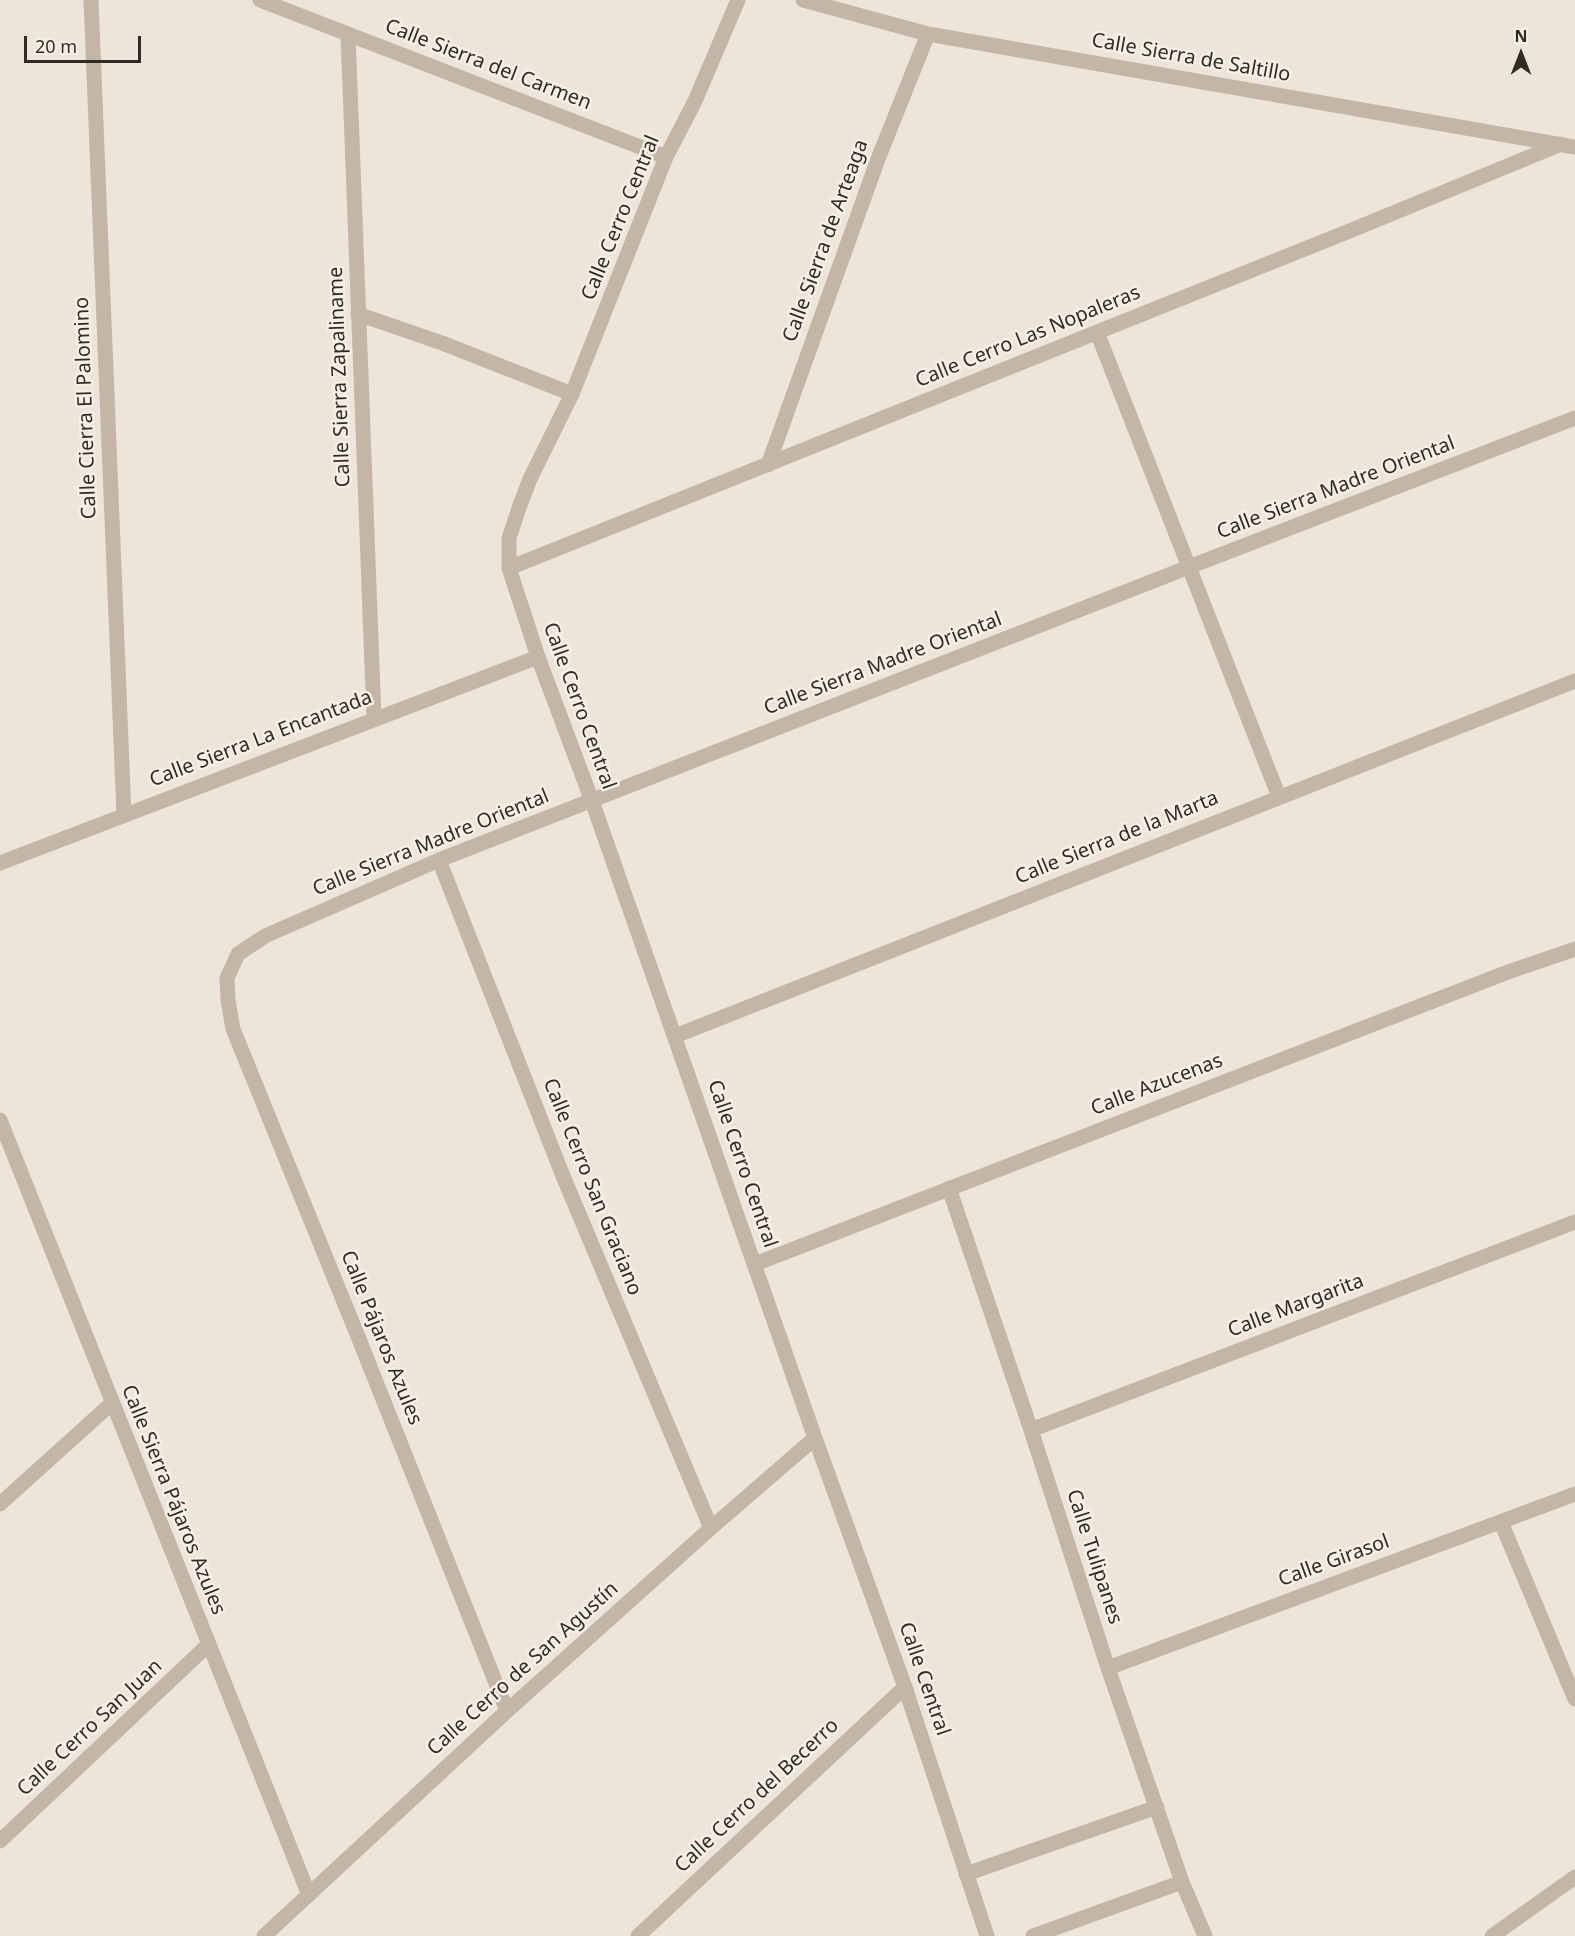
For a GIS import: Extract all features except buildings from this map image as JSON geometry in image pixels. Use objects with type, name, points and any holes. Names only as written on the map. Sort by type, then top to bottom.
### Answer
[{"type":"street","name":"Calle Cierra El Palomino","points":[[91,0],[124,815]]},
{"type":"street","name":"Calle Sierra del Carmen","points":[[260,0],[666,157]]},
{"type":"street","name":"Calle Cerro Central","points":[[738,0],[695,101],[666,157],[572,394],[530,479],[510,538],[510,568],[538,657],[592,801],[815,1438]]},
{"type":"street","name":"Calle Sierra de Saltillo","points":[[803,0],[928,34],[1568,145]]},
{"type":"street","name":"Calle Sierra Zapaliname","points":[[348,34],[374,718]]},
{"type":"street","name":"Calle Sierra de Arteaga","points":[[768,465],[878,159],[928,34]]},
{"type":"street","name":"Calle Cerro Las Nopaleras","points":[[510,568],[1568,145]]},
{"type":"street","points":[[358,314],[442,343],[572,394]]},
{"type":"street","points":[[1097,332],[1279,797]]},
{"type":"street","name":"Calle Sierra Madre Oriental","points":[[227,978],[238,954],[265,936],[439,860],[1575,418]]},
{"type":"street","name":"Calle Sierra La Encantada","points":[[0,863],[538,657]]},
{"type":"street","name":"Calle Sierra de la Marta","points":[[675,1036],[1575,681]]},
{"type":"street","name":"Calle Cerro San Graciano","points":[[439,860],[563,1176],[711,1528]]},
{"type":"street","name":"Calle Azucenas","points":[[755,1264],[1508,972],[1575,949]]},
{"type":"street","name":"Calle Pájaros Azules","points":[[227,978],[233,1029],[362,1345],[507,1711]]},
{"type":"street","name":"Calle Sierra Pájaros Azules","points":[[0,1120],[309,1895]]},
{"type":"street","name":"Calle Tulipanes","points":[[949,1188],[1108,1668],[1182,1882],[1205,1936]]},
{"type":"street","name":"Calle Margarita","points":[[1031,1430],[1575,1222]]},
{"type":"street","points":[[0,1504],[112,1403]]},
{"type":"street","name":"Calle Cerro de San Agustín","points":[[264,1936],[507,1711],[815,1438]]},
{"type":"street","name":"Calle Central","points":[[815,1438],[905,1687],[987,1936]]},
{"type":"street","name":"Calle Girasol","points":[[1108,1668],[1575,1494]]},
{"type":"street","points":[[1501,1521],[1575,1699]]},
{"type":"street","name":"Calle Cerro San Juan","points":[[0,1841],[208,1645]]},
{"type":"street","name":"Calle Cerro del Becerro","points":[[638,1936],[905,1687]]},
{"type":"street","points":[[966,1874],[1157,1807]]},
{"type":"street","points":[[1492,1936],[1575,1877]]},
{"type":"street","points":[[1033,1936],[1182,1882]]}]
